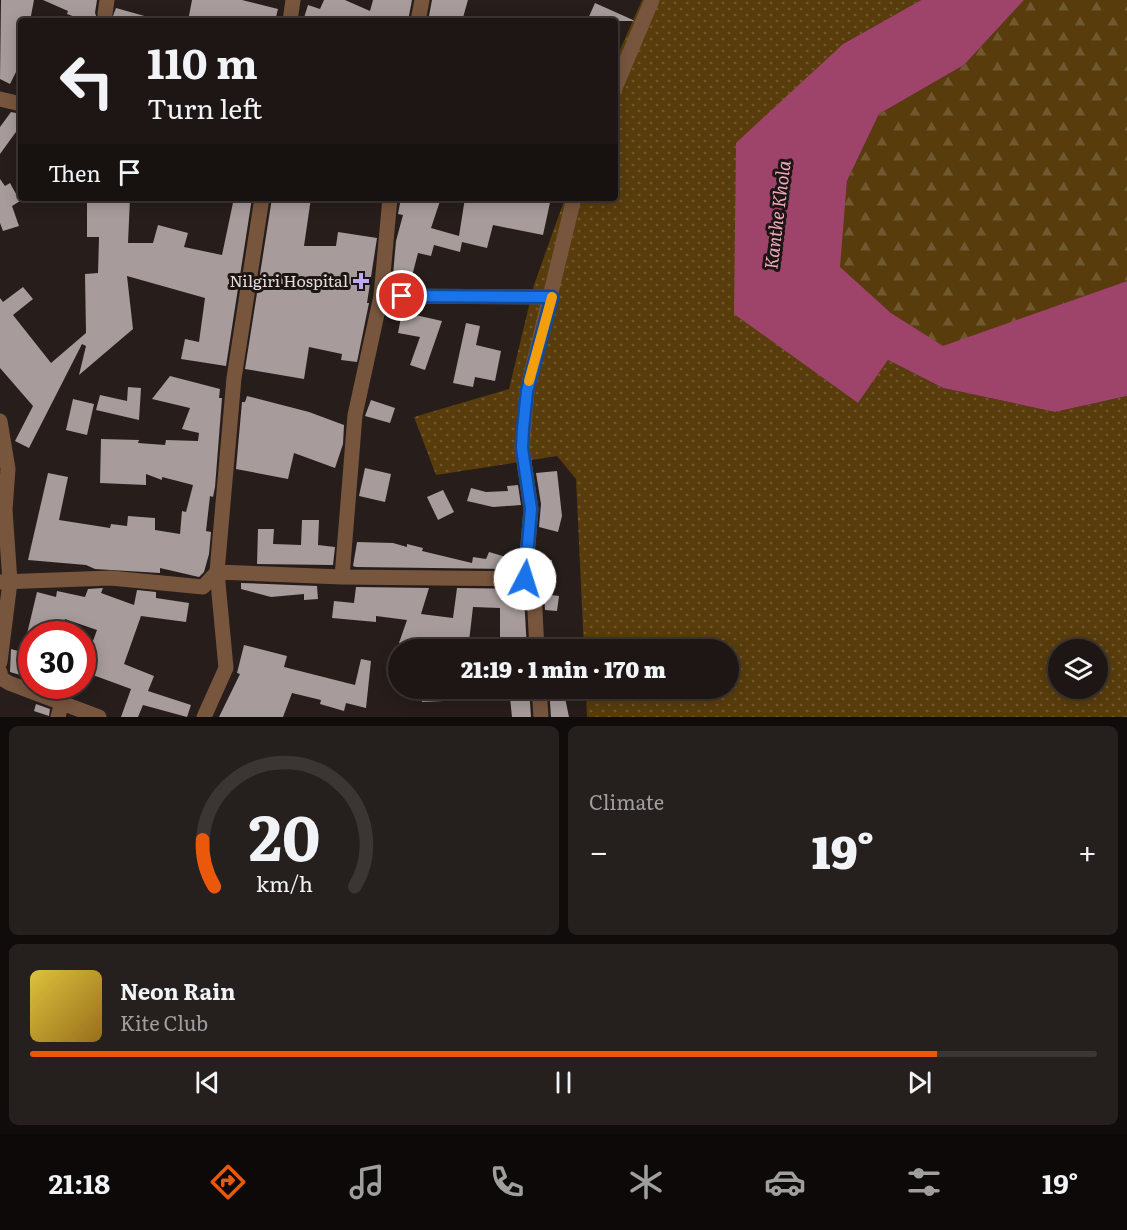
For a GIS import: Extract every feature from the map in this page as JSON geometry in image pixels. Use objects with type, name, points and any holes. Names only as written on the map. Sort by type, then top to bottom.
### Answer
[{"type":"street","points":[[290,18],[293,0]]},
{"type":"street","points":[[419,18],[422,0]]},
{"type":"street","points":[[618,81],[652,0]]},
{"type":"street","points":[[0,99],[18,103]]},
{"type":"street","points":[[204,717],[226,668],[217,572],[234,378],[262,201]]},
{"type":"street","points":[[342,577],[355,415],[381,296],[390,201]]},
{"type":"street","points":[[536,639],[534,593],[525,579],[531,509],[522,448],[527,391],[552,297],[573,201]]},
{"type":"street","points":[[381,296],[552,297]]},
{"type":"street","points":[[0,421],[5,510],[5,582],[0,662]]},
{"type":"street","points":[[5,582],[111,578],[203,587],[217,572],[342,577],[525,579]]},
{"type":"street","points":[[0,672],[1,678],[9,683],[99,717]]},
{"type":"street","points":[[540,699],[541,717]]},
{"type":"street","points":[[58,717],[62,702]]},
{"type":"green space","points":[[642,0],[921,0],[843,44],[819,373],[858,403],[888,360],[943,388],[1055,412],[1127,396],[1127,717],[587,717],[586,699],[739,699],[739,639],[584,639],[576,479],[557,456],[436,475],[414,417],[509,389],[534,285],[564,201],[618,201],[618,54]]},
{"type":"green space","points":[[1024,0],[1127,0],[1127,281],[943,347],[891,313],[839,267],[847,181],[879,114],[964,65]]},
{"type":"water","name":"Kanthe Khola","points":[[921,0],[1024,0],[964,65],[879,114],[847,181],[840,267],[891,313],[943,346],[1127,281],[1127,396],[1055,412],[943,388],[888,360],[858,403],[734,314],[736,143],[843,44]]},
{"type":"building","points":[[1,0],[34,0],[31,18],[18,18],[18,68],[10,84],[0,79]]},
{"type":"building","points":[[43,0],[97,0],[95,13],[97,18],[78,18],[67,14],[68,11]]},
{"type":"building","points":[[192,0],[242,0],[278,9],[276,18],[189,18]]},
{"type":"building","points":[[324,0],[345,0],[370,11],[373,0],[412,0],[409,18],[304,18],[308,5],[320,9]]},
{"type":"building","points":[[432,0],[468,0],[463,18],[429,18]]},
{"type":"building","points":[[595,3],[633,21],[618,21],[618,18],[588,18]]},
{"type":"building","points":[[116,8],[148,17],[148,18],[112,18]]},
{"type":"building","points":[[11,112],[18,113],[18,129],[0,154],[0,127]]},
{"type":"building","points":[[0,179],[5,186],[10,183],[20,201],[12,206],[19,226],[3,231],[0,223]]},
{"type":"building","points":[[87,201],[130,201],[128,243],[153,243],[158,225],[188,233],[184,247],[222,255],[233,201],[252,201],[226,366],[181,359],[185,339],[199,342],[205,298],[127,276],[133,329],[79,375],[86,346],[82,344],[29,448],[15,441],[33,406],[0,368],[0,298],[3,302],[23,287],[33,299],[13,315],[51,363],[86,333],[85,274],[98,273],[99,237],[87,237]]},
{"type":"building","points":[[272,201],[311,201],[304,246],[336,246],[338,232],[377,238],[367,303],[369,303],[357,362],[341,360],[342,354],[309,347],[304,379],[245,369]]},
{"type":"building","points":[[400,201],[440,201],[431,228],[459,236],[465,201],[550,201],[543,235],[493,225],[487,248],[462,242],[460,252],[434,245],[431,256],[418,253],[411,280],[393,275],[396,241],[403,215],[398,214]]},
{"type":"building","points":[[402,312],[442,321],[425,370],[410,365],[420,337],[398,333]]},
{"type":"building","points":[[466,323],[480,326],[476,345],[501,351],[495,381],[475,377],[473,387],[453,383]]},
{"type":"building","points":[[170,376],[220,389],[219,398],[222,398],[215,487],[213,497],[210,496],[206,531],[211,532],[209,554],[204,572],[199,577],[160,568],[160,573],[95,569],[86,565],[28,560],[48,473],[68,477],[59,520],[110,528],[111,524],[127,526],[128,516],[155,518],[155,530],[180,534],[182,511],[186,512],[193,485],[162,477],[162,480],[146,474],[146,485],[100,483],[101,439],[139,440],[138,443],[165,445],[166,440],[198,441],[199,433],[182,429],[190,408],[152,399]]},
{"type":"building","points":[[128,387],[141,388],[139,420],[96,410],[100,395],[127,401]]},
{"type":"building","points":[[247,396],[309,412],[344,425],[343,444],[335,468],[294,453],[288,479],[236,469],[242,402],[245,402]]},
{"type":"building","points":[[73,399],[94,404],[87,435],[66,430]]},
{"type":"building","points":[[371,400],[395,408],[390,423],[365,416]]},
{"type":"building","points":[[365,468],[391,474],[385,502],[359,496]]},
{"type":"building","points":[[557,471],[562,516],[558,532],[539,527],[541,504],[536,473]]},
{"type":"building","points":[[518,485],[521,505],[493,507],[467,501],[471,488],[486,492],[508,491],[507,486]]},
{"type":"building","points":[[443,490],[454,512],[438,520],[427,497]]},
{"type":"building","points":[[302,520],[319,520],[318,545],[335,547],[333,565],[257,564],[258,529],[274,529],[273,544],[301,545]]},
{"type":"building","points":[[357,542],[393,543],[407,547],[407,544],[423,548],[422,551],[472,563],[473,557],[486,559],[489,552],[506,557],[517,557],[516,569],[356,567],[353,566]]},
{"type":"building","points":[[536,559],[552,560],[551,595],[559,596],[557,611],[545,610],[544,592],[535,577]]},
{"type":"building","points":[[241,583],[317,586],[318,599],[304,600],[304,594],[271,597],[241,589]]},
{"type":"building","points":[[356,587],[429,588],[421,614],[453,618],[457,588],[520,589],[524,596],[526,639],[500,639],[500,608],[473,607],[469,639],[400,639],[407,620],[376,616],[376,622],[332,618],[334,601],[354,603]]},
{"type":"building","points":[[103,588],[101,593],[134,605],[137,590],[156,592],[156,598],[189,603],[186,622],[141,616],[124,664],[154,676],[148,691],[191,705],[187,717],[143,705],[138,717],[121,717],[131,689],[96,676],[96,621],[65,619],[65,621],[30,621],[37,592],[56,597],[57,591],[85,597],[88,589]]},
{"type":"building","points":[[244,645],[287,656],[284,667],[355,685],[361,659],[371,661],[366,708],[346,703],[344,711],[320,704],[321,700],[292,693],[283,717],[219,717],[240,674],[237,673]]},
{"type":"building","points":[[11,649],[18,651],[18,674],[10,672]]},
{"type":"building","points":[[422,699],[465,700],[422,702]]},
{"type":"building","points":[[510,699],[530,699],[531,717],[512,717]]},
{"type":"building","points":[[550,699],[565,699],[569,717],[551,717]]},
{"type":"building","points":[[36,704],[50,709],[49,716],[34,711]]},
{"type":"slow traffic","points":[[529,381],[552,297]]},
{"type":"place","name":"Nilgiri Hospital","points":[[361,281]]},
{"type":"route","points":[[402,296],[552,297],[527,391],[523,429],[522,448],[531,509],[525,579]]}]
